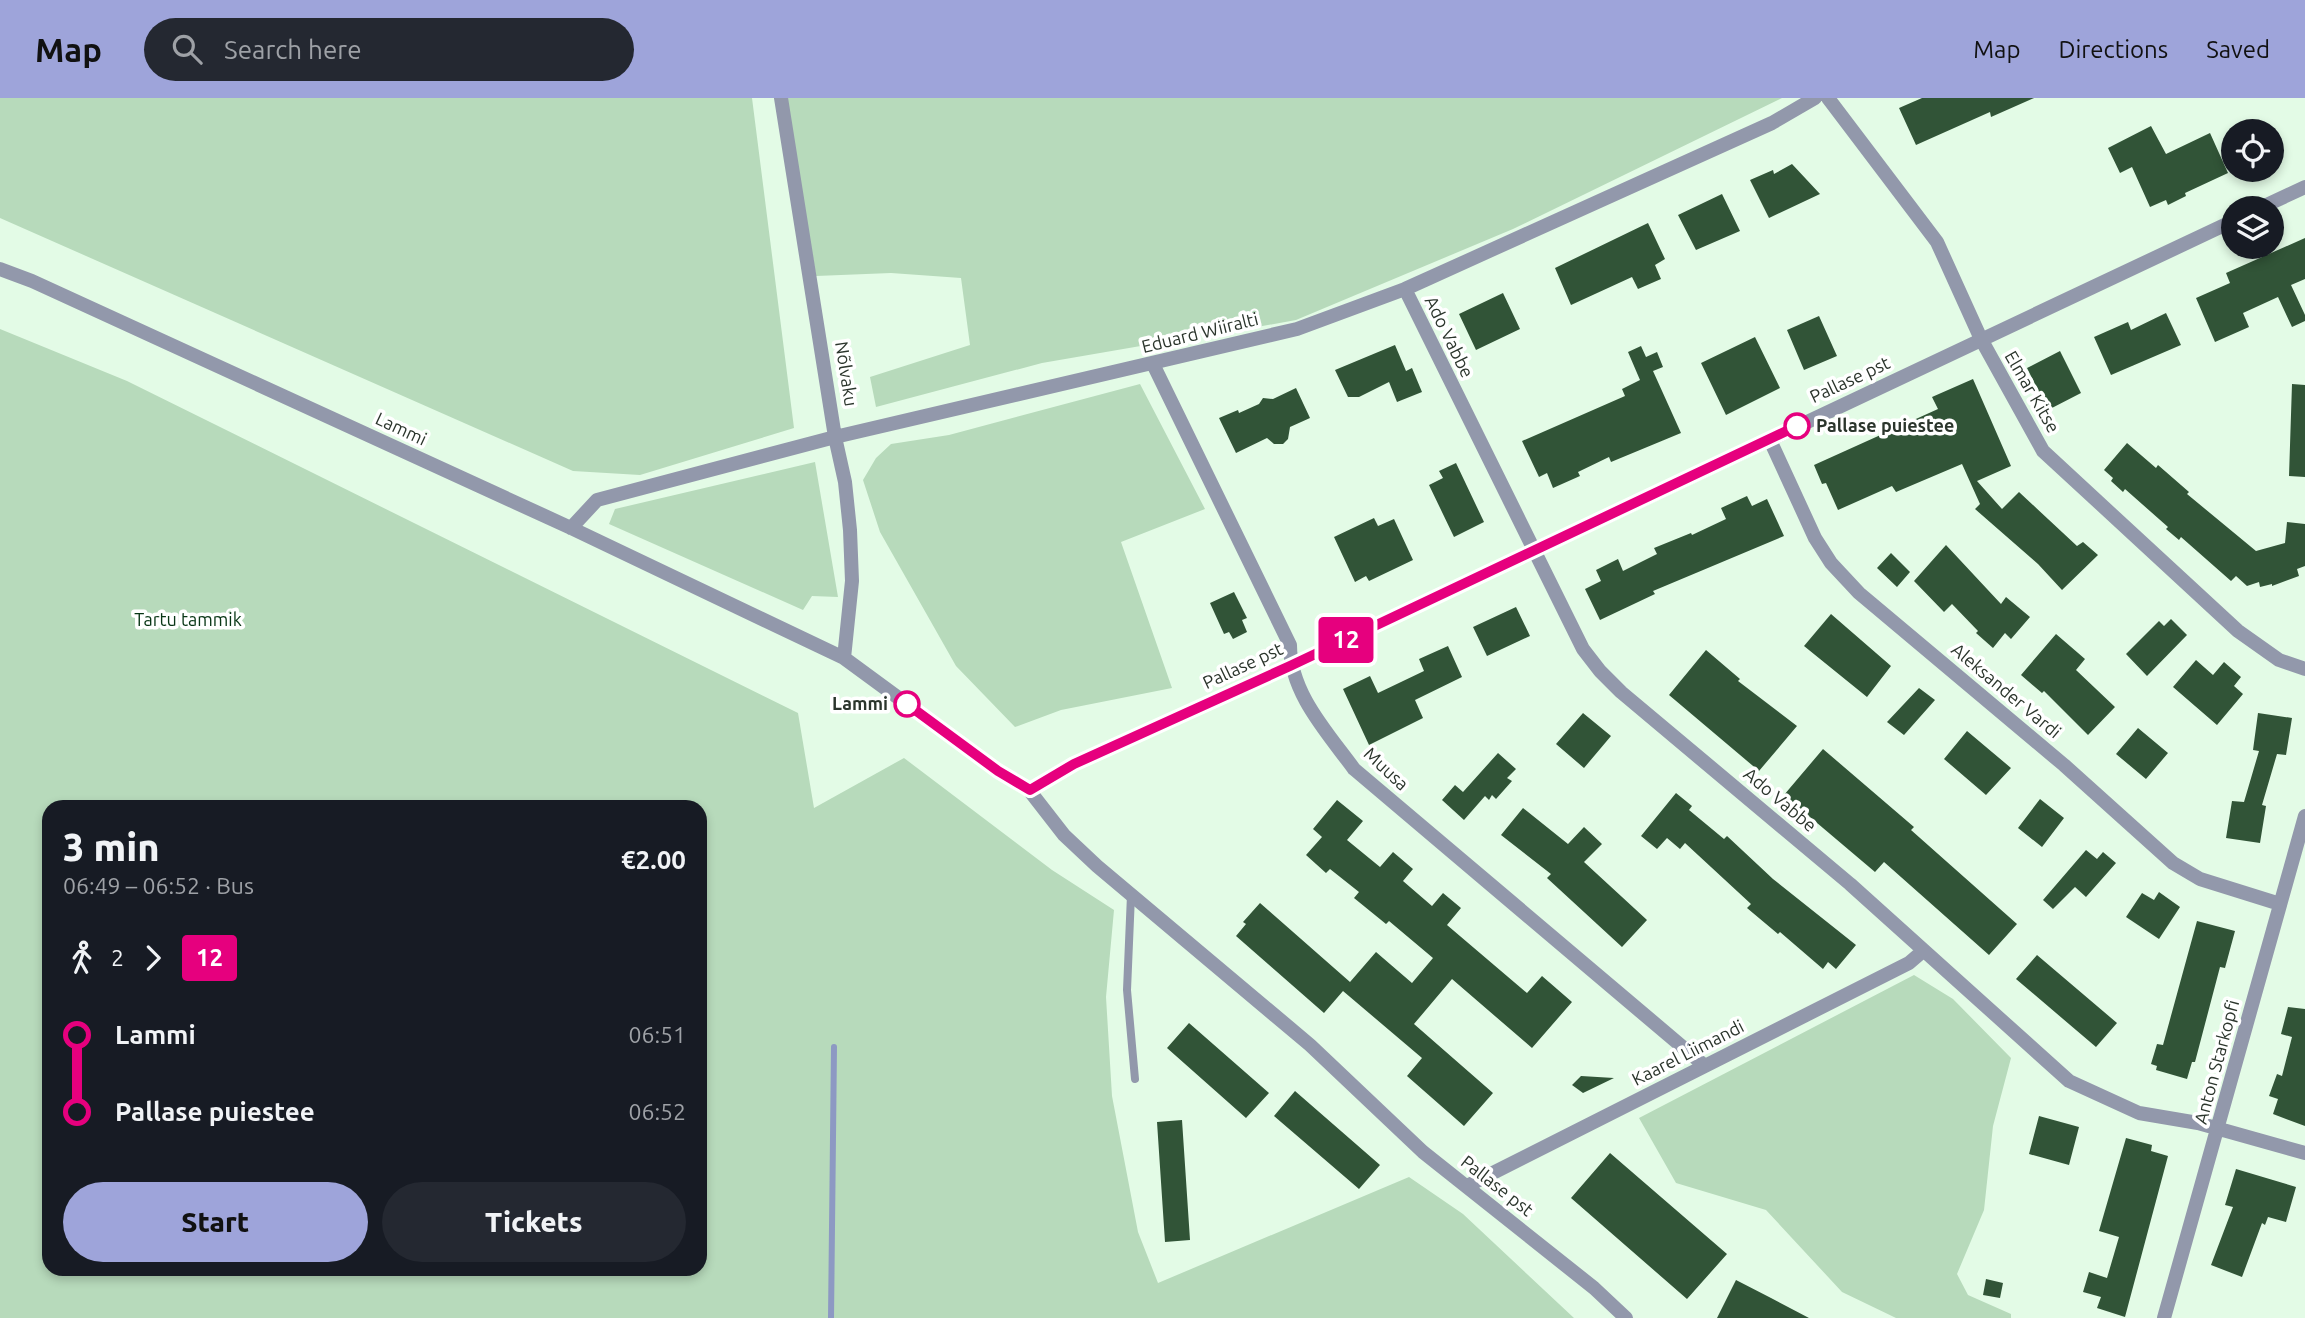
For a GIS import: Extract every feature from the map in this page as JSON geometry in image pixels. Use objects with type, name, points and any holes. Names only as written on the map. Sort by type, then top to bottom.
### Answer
[{"type":"street","name":"Nõlvaku","points":[[781,98],[835,437],[845,482],[852,581],[844,658]]},
{"type":"street","name":"Eduard Wiiralti","points":[[570,528],[597,500],[835,437],[1297,329],[1405,289],[1772,123],[1815,98]]},
{"type":"street","name":"Elmar Kitse","points":[[1829,98],[1937,242],[1980,339],[2043,450],[2238,631],[2279,660],[2305,669]]},
{"type":"street","points":[[2284,197],[2305,187]]},
{"type":"street","name":"Pallase pst","points":[[1626,1318],[1594,1288],[1423,1152],[1310,1045],[1131,895],[1064,835],[1030,790],[1074,764],[1290,666],[2221,227]]},
{"type":"street","name":"Lammi","points":[[0,269],[32,281],[570,528],[844,658],[998,771],[1030,790]]},
{"type":"street","name":"Ado Vabbe","points":[[1405,289],[1583,649],[1600,671],[1839,875],[2069,1081],[2139,1113],[2218,1129],[2305,1153]]},
{"type":"street","name":"Muusa","points":[[1153,364],[1290,645],[1290,666],[1305,698],[1354,769],[1705,1066]]},
{"type":"street","name":"Aleksander Vardi","points":[[1770,439],[1815,538],[1831,563],[1859,593],[2064,765],[2173,863],[2200,879],[2280,904]]},
{"type":"street","name":"Anton Starkopfi","points":[[2164,1318],[2305,816]]},
{"type":"street","name":"Kaarel Liimandi","points":[[1467,1186],[1909,963],[1923,951]]},
{"type":"lane","points":[[1131,895],[1127,990],[1135,1079]]},
{"type":"green space","points":[[0,98],[752,98],[794,428],[640,475],[573,471],[0,218]]},
{"type":"green space","points":[[786,98],[1782,98],[1513,229],[1296,320],[1224,333],[1188,334],[1158,343],[1042,363],[876,407],[870,377],[970,345],[961,278],[891,273],[816,276]]},
{"type":"green space","name":"Tartu tammik","points":[[0,329],[127,381],[798,713],[814,808],[904,758],[1052,870],[1114,910],[1106,997],[1112,1096],[1138,1232],[1158,1283],[1409,1177],[1463,1214],[1574,1318],[0,1318]]},
{"type":"green space","points":[[1140,384],[1205,509],[1121,542],[1172,688],[1061,710],[1015,727],[956,666],[880,532],[863,480],[876,458],[891,444],[949,435]]},
{"type":"green space","points":[[815,462],[838,597],[812,596],[803,610],[609,524],[615,509]]},
{"type":"green space","points":[[1914,975],[1953,999],[2011,1058],[1993,1126],[1984,1210],[1957,1274],[1968,1295],[2011,1314],[2011,1318],[1896,1318],[1842,1292],[1766,1210],[1676,1183],[1639,1118]]},
{"type":"building","points":[[1922,98],[2034,98],[1991,117],[1990,112],[1916,145],[1899,108]]},
{"type":"building","points":[[2151,126],[2166,154],[2210,133],[2221,157],[2221,176],[2185,193],[2186,196],[2168,205],[2166,200],[2150,207],[2132,167],[2120,173],[2108,148]]},
{"type":"building","points":[[1792,164],[1820,194],[1769,218],[1750,180],[1773,170],[1774,174]]},
{"type":"building","points":[[1722,194],[1740,231],[1696,250],[1678,215]]},
{"type":"building","points":[[1648,223],[1665,259],[1655,265],[1661,279],[1638,289],[1632,277],[1571,305],[1555,268]]},
{"type":"building","points":[[2305,238],[2305,279],[2291,285],[2305,315],[2305,321],[2292,327],[2278,297],[2243,313],[2249,327],[2215,342],[2196,298],[2230,283],[2226,273],[2258,259],[2284,259],[2284,247]]},
{"type":"building","points":[[1503,293],[1520,329],[1476,350],[1459,314]]},
{"type":"building","points":[[2166,313],[2181,345],[2111,375],[2094,337],[2128,322],[2131,330]]},
{"type":"building","points":[[1819,316],[1837,356],[1804,370],[1787,330]]},
{"type":"building","points":[[1755,337],[1780,388],[1726,415],[1701,363]]},
{"type":"building","points":[[1395,345],[1406,371],[1412,368],[1422,392],[1397,402],[1389,382],[1359,397],[1348,397],[1335,370]]},
{"type":"building","points":[[1641,346],[1646,357],[1657,352],[1663,367],[1653,371],[1681,433],[1611,462],[1609,457],[1578,472],[1580,476],[1553,488],[1547,473],[1539,477],[1522,441],[1625,396],[1622,389],[1640,380],[1628,352]]},
{"type":"building","points":[[2060,351],[2081,393],[2048,410],[2027,368]]},
{"type":"building","points":[[1973,379],[2011,466],[1977,481],[2002,509],[2019,492],[2077,546],[2083,542],[2098,555],[2062,590],[2038,564],[1975,509],[1980,504],[1962,464],[1896,492],[1892,486],[1838,510],[1826,483],[1822,484],[1814,465],[1938,409],[1932,397]]},
{"type":"building","points":[[2292,384],[2305,385],[2305,477],[2289,476]]},
{"type":"building","points":[[1296,388],[1310,418],[1290,427],[1288,439],[1283,444],[1274,444],[1267,438],[1236,453],[1219,418],[1259,404],[1263,398],[1273,399]]},
{"type":"building","points":[[2127,443],[2156,468],[2158,465],[2189,492],[2187,494],[2256,551],[2285,543],[2287,522],[2305,524],[2305,566],[2297,569],[2299,576],[2272,586],[2260,587],[2259,582],[2247,586],[2236,576],[2231,581],[2181,537],[2179,540],[2166,529],[2168,527],[2125,489],[2123,492],[2111,481],[2113,478],[2104,470]]},
{"type":"building","points":[[1456,463],[1484,522],[1454,537],[1429,485],[1443,478],[1439,471]]},
{"type":"building","points":[[1747,496],[1752,506],[1767,499],[1784,536],[1653,591],[1655,594],[1600,620],[1585,589],[1601,581],[1596,570],[1618,559],[1623,571],[1657,554],[1654,548],[1691,533],[1692,535],[1726,519],[1721,508]]},
{"type":"building","points":[[1374,518],[1378,526],[1394,519],[1413,560],[1369,581],[1366,576],[1355,582],[1334,537]]},
{"type":"building","points":[[1946,545],[2001,604],[2006,597],[2030,617],[2011,639],[2005,633],[1993,648],[1976,633],[1978,631],[1952,604],[1944,612],[1914,581]]},
{"type":"building","points":[[1891,553],[1910,572],[1897,587],[1877,568]]},
{"type":"building","points":[[1234,592],[1247,618],[1242,620],[1247,632],[1233,639],[1229,632],[1224,634],[1210,603]]},
{"type":"building","points":[[1516,607],[1530,636],[1487,656],[1473,627]]},
{"type":"building","points":[[1831,614],[1891,666],[1867,697],[1804,646]]},
{"type":"building","points":[[2171,619],[2187,635],[2147,676],[2126,654],[2159,621],[2164,626]]},
{"type":"building","points":[[2056,634],[2085,659],[2076,670],[2115,707],[2088,735],[2044,691],[2042,693],[2021,675]]},
{"type":"building","points":[[1448,646],[1462,677],[1415,700],[1423,718],[1369,745],[1343,689],[1370,676],[1378,693],[1424,671],[1419,659]]},
{"type":"building","points":[[1706,650],[1740,679],[1738,681],[1797,726],[1759,771],[1669,695]]},
{"type":"building","points":[[2196,660],[2213,675],[2224,662],[2241,677],[2234,686],[2243,694],[2217,725],[2173,687]]},
{"type":"building","points":[[1919,688],[1935,700],[1904,735],[1887,722]]},
{"type":"building","points":[[1583,713],[1611,736],[1584,768],[1556,744]]},
{"type":"building","points":[[2258,713],[2292,718],[2286,755],[2277,754],[2262,805],[2266,806],[2260,843],[2226,838],[2232,801],[2244,802],[2259,751],[2253,750]]},
{"type":"building","points":[[2138,728],[2168,753],[2146,779],[2116,754]]},
{"type":"building","points":[[1967,731],[2011,768],[1986,795],[1944,759]]},
{"type":"building","points":[[1823,749],[1914,827],[1911,830],[2017,924],[1989,955],[1884,862],[1875,872],[1784,795]]},
{"type":"building","points":[[1498,753],[1516,769],[1507,778],[1512,781],[1496,799],[1492,795],[1489,800],[1485,796],[1464,820],[1442,800],[1455,785],[1463,792]]},
{"type":"building","points":[[1676,793],[1692,806],[1689,810],[1724,839],[1727,836],[1773,879],[1856,945],[1836,969],[1828,962],[1823,969],[1780,932],[1778,934],[1747,908],[1751,904],[1685,843],[1680,849],[1667,838],[1657,849],[1641,836]]},
{"type":"building","points":[[2040,799],[2064,818],[2042,847],[2018,828]]},
{"type":"building","points":[[1337,800],[1363,821],[1347,840],[1380,867],[1393,852],[1413,869],[1403,881],[1432,906],[1443,893],[1461,908],[1447,925],[1527,993],[1542,976],[1572,1002],[1532,1048],[1452,979],[1414,1024],[1493,1093],[1464,1126],[1407,1076],[1422,1058],[1343,991],[1324,1013],[1236,936],[1246,924],[1243,922],[1260,903],[1350,982],[1376,952],[1412,983],[1433,958],[1389,921],[1386,924],[1354,898],[1359,892],[1330,869],[1326,873],[1306,855],[1322,837],[1313,829]]},
{"type":"building","points":[[1523,808],[1568,844],[1584,827],[1602,844],[1584,862],[1647,920],[1622,947],[1547,878],[1551,874],[1501,835]]},
{"type":"building","points":[[2086,850],[2097,859],[2103,852],[2116,863],[2086,897],[2075,887],[2053,909],[2043,900]]},
{"type":"building","points":[[2159,892],[2180,907],[2159,939],[2126,917],[2142,893],[2154,900]]},
{"type":"building","points":[[2197,921],[2235,931],[2225,968],[2220,967],[2195,1062],[2192,1062],[2187,1079],[2156,1070],[2157,1066],[2151,1064],[2157,1044],[2163,1045]]},
{"type":"building","points":[[2037,955],[2117,1023],[2096,1047],[2016,979]]},
{"type":"building","points":[[2288,1007],[2305,1009],[2305,1126],[2273,1114],[2278,1099],[2269,1096],[2277,1074],[2282,1076],[2292,1037],[2281,1034]]},
{"type":"building","points":[[1189,1023],[1269,1093],[1246,1118],[1167,1048]]},
{"type":"building","points":[[1581,1076],[1614,1078],[1583,1093],[1572,1085]]},
{"type":"building","points":[[1295,1091],[1380,1165],[1359,1189],[1274,1116]]},
{"type":"building","points":[[2039,1116],[2079,1127],[2069,1165],[2029,1154]]},
{"type":"building","points":[[1182,1120],[1190,1240],[1165,1242],[1157,1122]]},
{"type":"building","points":[[2126,1138],[2152,1145],[2151,1151],[2168,1156],[2125,1317],[2097,1308],[2101,1297],[2083,1292],[2089,1272],[2107,1278],[2119,1237],[2099,1231]]},
{"type":"building","points":[[1610,1153],[1727,1254],[1687,1299],[1571,1198]]},
{"type":"building","points":[[2236,1169],[2296,1187],[2286,1222],[2268,1217],[2265,1225],[2262,1223],[2242,1277],[2211,1265],[2233,1207],[2225,1205]]},
{"type":"building","points":[[1986,1279],[2003,1283],[2000,1298],[1983,1295]]},
{"type":"building","points":[[1736,1280],[1771,1298],[1809,1318],[1717,1318]]},
{"type":"waterway","points":[[831,1318],[834,1047]]},
{"type":"bus line","name":"12","points":[[907,704],[998,771],[1030,790],[1074,764],[1290,666],[1797,426]]},
{"type":"place","name":"Pallase puiestee","points":[[1797,426]]},
{"type":"place","name":"Lammi","points":[[907,704]]}]
